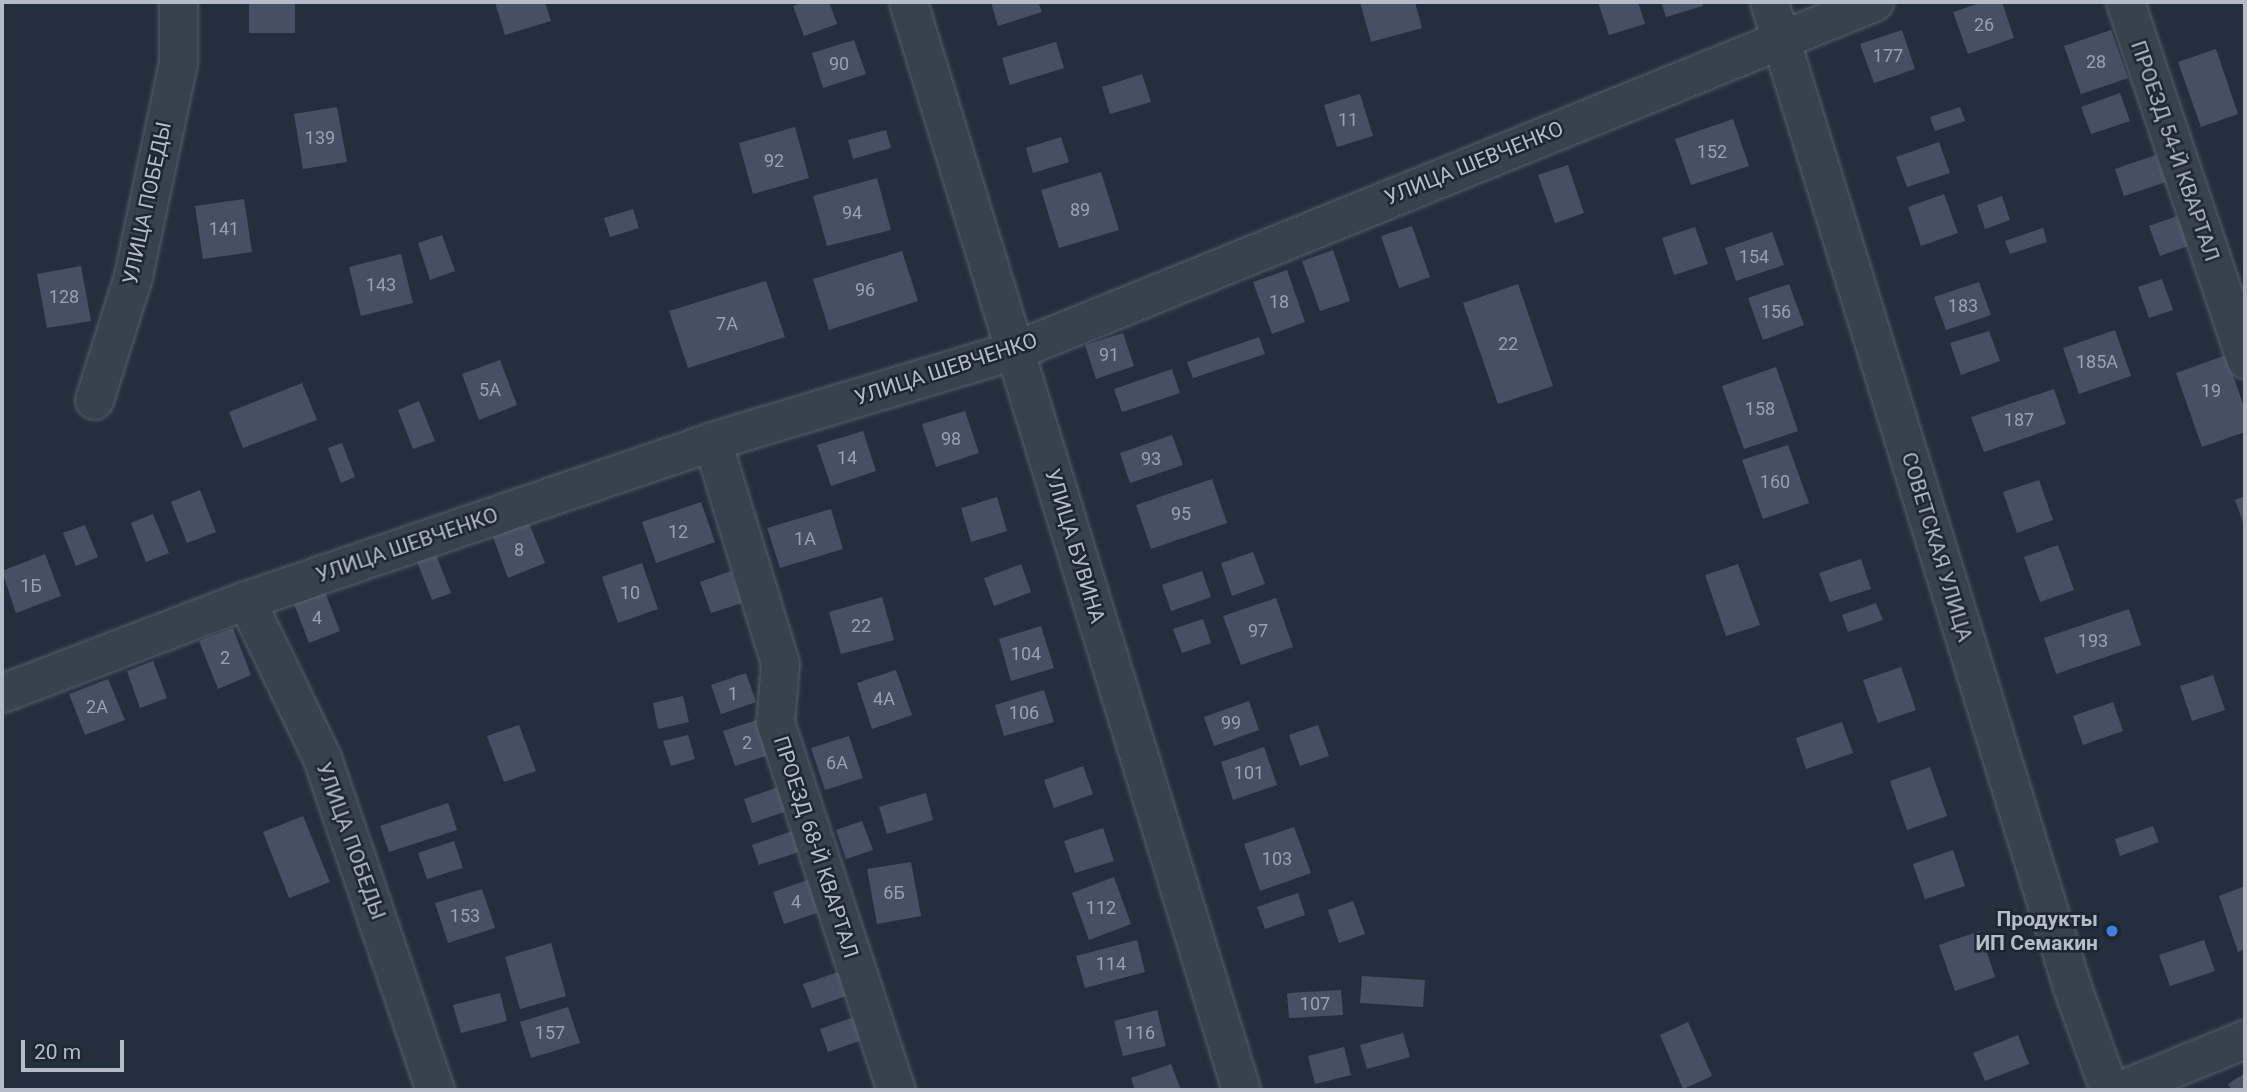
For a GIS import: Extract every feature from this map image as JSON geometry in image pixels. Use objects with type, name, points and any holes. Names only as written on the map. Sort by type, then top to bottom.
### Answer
[{"type":"street","name":"УЛИЦА ПОБЕДЫ","points":[[94,400],[133,276],[178,63],[178,2]]},
{"type":"street","name":"УЛИЦА БУВИНА","points":[[908,2],[1241,1090]]},
{"type":"street","name":"СОВЕТСКАЯ УЛИЦА","points":[[1769,2],[2072,987],[2109,1090]]},
{"type":"street","name":"УЛИЦА ШЕВЧЕНКО","points":[[2,693],[246,600],[712,441],[1016,349],[1780,37],[1874,2]]},
{"type":"street","name":"ПРОЕЗД 54-Й КВАРТАЛ","points":[[2125,2],[2235,296],[2245,359]]},
{"type":"street","name":"ПРОЕЗД 68-Й КВАРТАЛ","points":[[712,441],[780,663],[775,722],[896,1090]]},
{"type":"street","name":"УЛИЦА ПОБЕДЫ","points":[[246,600],[322,758],[435,1090]]},
{"type":"street","points":[[2119,1090],[2245,1039]]},
{"type":"building","points":[[249,2],[295,2],[295,33],[249,33]]},
{"type":"building","points":[[495,2],[545,2],[551,21],[505,35]]},
{"type":"building","points":[[803,2],[829,2],[837,24],[804,36],[793,6]]},
{"type":"building","points":[[991,2],[1038,2],[1042,12],[998,26]]},
{"type":"building","points":[[1360,2],[1415,2],[1422,28],[1371,42]]},
{"type":"building","points":[[1598,2],[1638,2],[1645,24],[1609,35]]},
{"type":"building","points":[[1661,2],[1701,2],[1703,6],[1666,17]]},
{"type":"building","points":[[1983,2],[2002,2],[2014,38],[1968,54],[1953,12]]},
{"type":"building","points":[[1902,30],[1915,69],[1874,83],[1860,44]]},
{"type":"building","points":[[2111,30],[2128,78],[2081,94],[2064,46]]},
{"type":"building","points":[[854,40],[866,74],[823,88],[812,53]]},
{"type":"building","points":[[1056,42],[1064,68],[1010,85],[1002,58]]},
{"type":"building","points":[[2216,49],[2238,114],[2201,127],[2178,62]]},
{"type":"building","points":[[1142,74],[1151,102],[1110,114],[1102,87]]},
{"type":"building","points":[[2120,93],[2130,121],[2091,134],[2081,107]]},
{"type":"building","points":[[1360,94],[1373,136],[1337,147],[1324,105]]},
{"type":"building","points":[[337,107],[347,162],[303,169],[294,114]]},
{"type":"building","points":[[1960,107],[1965,121],[1935,131],[1930,117]]},
{"type":"building","points":[[1733,119],[1749,166],[1691,185],[1675,139]]},
{"type":"building","points":[[795,127],[809,178],[753,194],[739,143]]},
{"type":"building","points":[[886,130],[891,148],[853,159],[848,140]]},
{"type":"building","points":[[1061,137],[1069,162],[1033,173],[1026,148]]},
{"type":"building","points":[[1939,142],[1950,173],[1907,187],[1896,157]]},
{"type":"building","points":[[2156,155],[2166,182],[2124,196],[2115,169]]},
{"type":"building","points":[[1568,165],[1584,213],[1555,223],[1538,175]]},
{"type":"building","points":[[1101,172],[1119,230],[1059,248],[1041,190]]},
{"type":"building","points":[[877,178],[891,230],[827,246],[813,196]]},
{"type":"building","points":[[1944,194],[1958,233],[1921,246],[1908,207]]},
{"type":"building","points":[[2002,196],[2010,220],[1985,229],[1977,205]]},
{"type":"building","points":[[244,199],[252,252],[203,259],[195,206]]},
{"type":"building","points":[[633,209],[639,228],[610,237],[604,218]]},
{"type":"building","points":[[2177,216],[2188,246],[2160,256],[2149,226]]},
{"type":"building","points":[[1412,226],[1430,277],[1399,288],[1381,236]]},
{"type":"building","points":[[1695,227],[1708,264],[1674,275],[1662,238]]},
{"type":"building","points":[[2043,228],[2047,242],[2010,254],[2005,241]]},
{"type":"building","points":[[1772,232],[1784,265],[1736,281],[1725,248]]},
{"type":"building","points":[[442,235],[455,271],[430,280],[418,243]]},
{"type":"building","points":[[1333,250],[1350,301],[1320,311],[1302,261]]},
{"type":"building","points":[[902,251],[918,301],[829,330],[813,279]]},
{"type":"building","points":[[401,254],[413,303],[361,316],[349,267]]},
{"type":"building","points":[[81,266],[91,321],[47,328],[37,274]]},
{"type":"building","points":[[1287,270],[1305,322],[1272,334],[1253,282]]},
{"type":"building","points":[[2162,279],[2173,310],[2149,318],[2138,287]]},
{"type":"building","points":[[766,281],[785,337],[688,368],[669,311]]},
{"type":"building","points":[[1979,282],[1991,315],[1946,330],[1934,297]]},
{"type":"building","points":[[1518,284],[1553,386],[1498,404],[1463,303]]},
{"type":"building","points":[[1789,284],[1804,325],[1763,340],[1748,298]]},
{"type":"building","points":[[2115,330],[2131,376],[2079,394],[2063,348]]},
{"type":"building","points":[[1989,331],[2000,361],[1961,375],[1950,343]]},
{"type":"building","points":[[1123,333],[1134,366],[1096,379],[1085,345]]},
{"type":"building","points":[[1259,337],[1265,354],[1193,378],[1187,362]]},
{"type":"building","points":[[2226,355],[2245,410],[2245,432],[2202,447],[2176,373]]},
{"type":"building","points":[[500,360],[517,405],[479,420],[462,374]]},
{"type":"building","points":[[1776,367],[1798,431],[1744,449],[1722,386]]},
{"type":"building","points":[[1172,369],[1180,393],[1122,412],[1114,389]]},
{"type":"building","points":[[302,383],[317,420],[243,448],[229,412]]},
{"type":"building","points":[[2054,389],[2066,424],[1984,452],[1971,417]]},
{"type":"building","points":[[419,401],[435,441],[413,449],[398,410]]},
{"type":"building","points":[[965,411],[979,453],[936,467],[922,424]]},
{"type":"building","points":[[863,431],[876,471],[831,486],[817,445]]},
{"type":"building","points":[[1172,435],[1183,465],[1130,483],[1120,453]]},
{"type":"building","points":[[342,443],[355,477],[341,483],[328,448]]},
{"type":"building","points":[[1788,445],[1809,503],[1763,519],[1742,460]]},
{"type":"building","points":[[1212,479],[1227,523],[1151,549],[1136,505]]},
{"type":"building","points":[[2039,480],[2053,520],[2017,533],[2003,492]]},
{"type":"building","points":[[200,490],[216,532],[187,543],[171,502]]},
{"type":"building","points":[[2245,496],[2245,528],[2235,500]]},
{"type":"building","points":[[997,497],[1007,531],[971,542],[961,508]]},
{"type":"building","points":[[701,502],[715,542],[656,563],[642,522]]},
{"type":"building","points":[[831,509],[843,549],[780,568],[767,528]]},
{"type":"building","points":[[153,514],[169,553],[146,562],[131,523]]},
{"type":"building","points":[[529,523],[545,563],[508,578],[493,537]]},
{"type":"building","points":[[85,525],[98,557],[76,566],[63,533]]},
{"type":"building","points":[[2058,545],[2074,590],[2040,602],[2024,557]]},
{"type":"building","points":[[435,552],[451,593],[432,600],[416,559]]},
{"type":"building","points":[[1253,552],[1265,584],[1232,596],[1221,563]]},
{"type":"building","points":[[45,554],[61,596],[16,613],[2,571]]},
{"type":"building","points":[[1861,559],[1871,589],[1830,602],[1819,573]]},
{"type":"building","points":[[642,563],[658,609],[618,623],[602,577]]},
{"type":"building","points":[[1021,564],[1031,592],[994,606],[984,578]]},
{"type":"building","points":[[1738,564],[1760,625],[1726,636],[1705,575]]},
{"type":"building","points":[[731,571],[742,603],[711,613],[700,582]]},
{"type":"building","points":[[1202,571],[1211,597],[1171,611],[1162,585]]},
{"type":"building","points":[[325,592],[340,631],[309,643],[294,604]]},
{"type":"building","points":[[882,597],[894,640],[841,654],[829,612]]},
{"type":"building","points":[[1276,598],[1293,647],[1241,665],[1223,616]]},
{"type":"building","points":[[1876,603],[1883,620],[1848,632],[1842,615]]},
{"type":"building","points":[[2129,609],[2141,645],[2056,674],[2044,638]]},
{"type":"building","points":[[1203,619],[1211,643],[1182,653],[1173,629]]},
{"type":"building","points":[[1041,626],[1054,668],[1011,681],[999,639]]},
{"type":"building","points":[[233,628],[251,675],[218,689],[199,641]]},
{"type":"building","points":[[153,661],[167,698],[140,708],[127,671]]},
{"type":"building","points":[[1901,667],[1916,710],[1878,723],[1863,680]]},
{"type":"building","points":[[896,670],[912,715],[872,729],[857,683]]},
{"type":"building","points":[[746,673],[756,702],[721,714],[711,685]]},
{"type":"building","points":[[2213,675],[2225,710],[2192,721],[2180,686]]},
{"type":"building","points":[[108,679],[125,720],[85,735],[69,694]]},
{"type":"building","points":[[1044,690],[1054,722],[1004,736],[995,705]]},
{"type":"building","points":[[683,696],[689,722],[658,729],[653,703]]},
{"type":"building","points":[[1249,701],[1259,730],[1214,746],[1204,717]]},
{"type":"building","points":[[2113,702],[2123,731],[2083,745],[2073,716]]},
{"type":"building","points":[[760,719],[772,754],[735,766],[723,731]]},
{"type":"building","points":[[1842,722],[1853,753],[1806,769],[1796,738]]},
{"type":"building","points":[[519,725],[536,771],[504,782],[487,736]]},
{"type":"building","points":[[1318,725],[1329,756],[1300,766],[1289,735]]},
{"type":"building","points":[[688,735],[695,759],[671,766],[663,741]]},
{"type":"building","points":[[849,736],[863,778],[825,790],[811,748]]},
{"type":"building","points":[[1264,747],[1277,785],[1233,800],[1221,762]]},
{"type":"building","points":[[1083,766],[1093,794],[1054,808],[1044,780]]},
{"type":"building","points":[[1930,767],[1947,816],[1907,830],[1890,781]]},
{"type":"building","points":[[781,786],[790,810],[752,823],[744,799]]},
{"type":"building","points":[[926,793],[933,820],[887,834],[879,807]]},
{"type":"building","points":[[448,803],[457,830],[389,852],[380,826]]},
{"type":"building","points":[[303,816],[330,882],[289,898],[263,832]]},
{"type":"building","points":[[862,821],[873,850],[846,859],[836,830]]},
{"type":"building","points":[[2153,826],[2159,842],[2120,856],[2115,839]]},
{"type":"building","points":[[1294,827],[1311,873],[1260,891],[1244,844]]},
{"type":"building","points":[[1103,828],[1114,861],[1075,873],[1064,841]]},
{"type":"building","points":[[798,829],[805,850],[759,865],[752,845]]},
{"type":"building","points":[[454,841],[463,868],[427,879],[418,853]]},
{"type":"building","points":[[1953,850],[1965,886],[1925,899],[1913,864]]},
{"type":"building","points":[[911,862],[921,916],[877,924],[867,869]]},
{"type":"building","points":[[1114,877],[1131,924],[1089,940],[1072,893]]},
{"type":"building","points":[[808,880],[820,912],[784,924],[773,892]]},
{"type":"building","points":[[2245,886],[2245,949],[2238,952],[2219,896]]},
{"type":"building","points":[[482,889],[495,928],[448,943],[435,903]]},
{"type":"building","points":[[1298,893],[1305,915],[1265,929],[1257,907]]},
{"type":"building","points":[[1353,901],[1365,934],[1339,943],[1328,910]]},
{"type":"building","points":[[1980,931],[1995,977],[1955,991],[1939,945]]},
{"type":"building","points":[[1137,940],[1145,972],[1085,988],[1076,956]]},
{"type":"building","points":[[2204,940],[2215,971],[2170,986],[2159,955]]},
{"type":"building","points":[[551,943],[566,996],[520,1009],[505,957]]},
{"type":"building","points":[[841,971],[849,995],[812,1008],[803,984]]},
{"type":"building","points":[[1362,976],[1425,980],[1423,1007],[1360,1003]]},
{"type":"building","points":[[1341,990],[1343,1015],[1289,1018],[1287,993]]},
{"type":"building","points":[[500,993],[507,1021],[461,1033],[453,1005]]},
{"type":"building","points":[[568,1007],[580,1043],[531,1058],[520,1022]]},
{"type":"building","points":[[1157,1010],[1166,1046],[1123,1056],[1114,1021]]},
{"type":"building","points":[[854,1017],[862,1040],[828,1052],[820,1029]]},
{"type":"building","points":[[1688,1022],[1712,1076],[1683,1089],[1660,1035]]},
{"type":"building","points":[[1403,1033],[1410,1057],[1367,1069],[1360,1045]]},
{"type":"building","points":[[2018,1035],[2029,1064],[1985,1081],[1973,1053]]},
{"type":"building","points":[[1344,1047],[1351,1075],[1315,1084],[1308,1056]]},
{"type":"building","points":[[1171,1064],[1181,1090],[1135,1090],[1131,1078]]},
{"type":"building","points":[[2245,1073],[2245,1090],[2232,1090],[2228,1084]]},
{"type":"place","name":"Продукты ИП Семакин","points":[[2112,931]]}]
